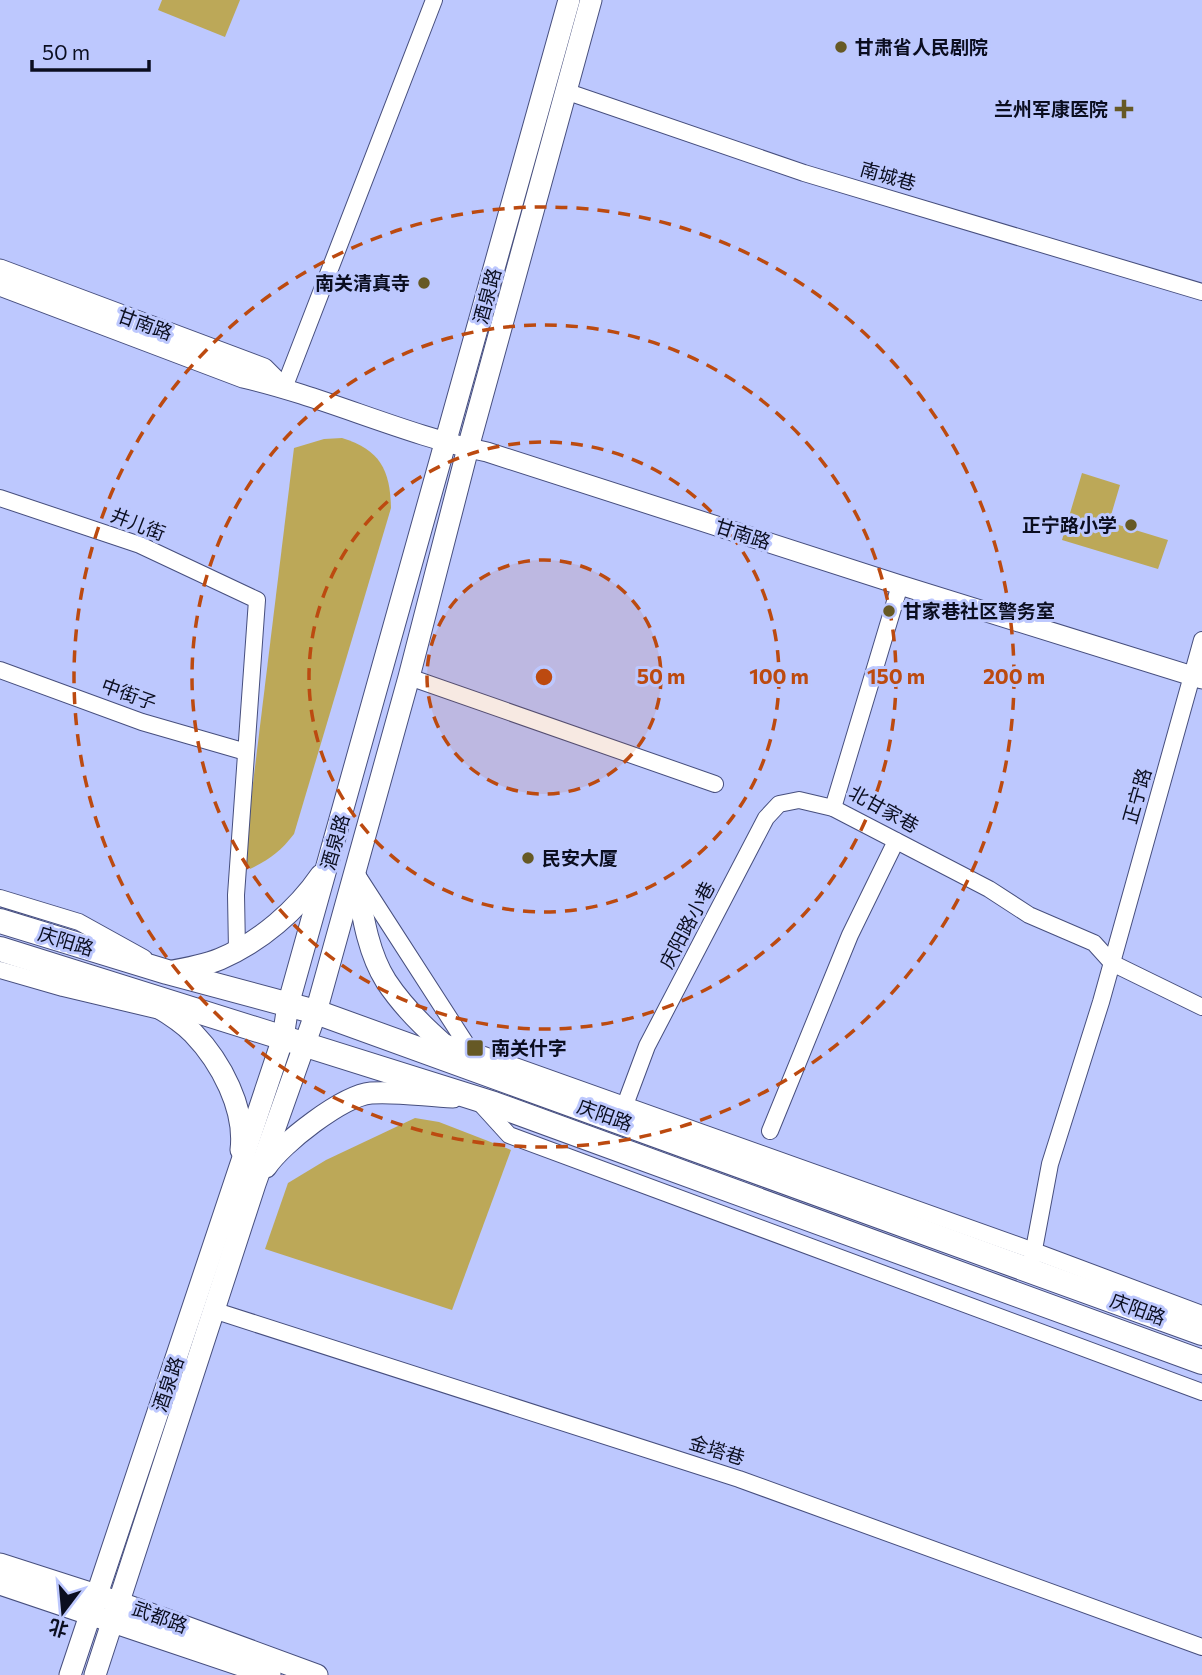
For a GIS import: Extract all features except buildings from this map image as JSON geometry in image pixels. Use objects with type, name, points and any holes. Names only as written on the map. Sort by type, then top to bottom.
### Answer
[{"type":"main road","name":"酒泉路","points":[[294,1041],[288,1005],[569,0]]},
{"type":"main road","name":"酒泉路","points":[[70,1675],[294,1041],[316,1012],[591,0]]},
{"type":"main road","points":[[167,972],[198,966],[237,950],[288,913],[304,897],[330,861]]},
{"type":"main road","points":[[355,872],[369,937],[385,979],[440,1042],[469,1059]]},
{"type":"main road","name":"庆阳路","points":[[0,921],[469,1059],[1032,1261],[1202,1333]]},
{"type":"main road","name":"庆阳路","points":[[0,949],[475,1098],[1202,1362]]},
{"type":"main road","points":[[116,984],[171,1014],[192,1032],[206,1049],[233,1098],[240,1118],[246,1181]]},
{"type":"main road","points":[[246,1181],[302,1131],[349,1101],[369,1093],[475,1098]]},
{"type":"main road","name":"酒泉路","points":[[95,1675],[213,1310],[246,1181]]},
{"type":"main road","name":"武都路","points":[[0,1564],[93,1604]]},
{"type":"main road","name":"武都路","points":[[0,1584],[93,1604],[317,1675]]},
{"type":"main road","name":"武都路","points":[[115,1611],[270,1675]]},
{"type":"street","points":[[284,388],[434,0]]},
{"type":"street","name":"南城巷","points":[[565,91],[804,173],[1202,292]]},
{"type":"street","name":"甘南路","points":[[0,269],[264,368],[284,388]]},
{"type":"street","name":"甘南路","points":[[0,286],[243,378],[284,388],[447,442],[487,452],[1197,677]]},
{"type":"street","name":"井儿街","points":[[0,498],[140,545],[257,600],[246,751]]},
{"type":"street","name":"北甘家巷","points":[[900,585],[833,808],[989,889],[1029,915],[1094,943],[1112,963]]},
{"type":"street","name":"正宁路","points":[[1032,1261],[1049,1164],[1197,677],[1202,640]]},
{"type":"street","name":"中街子","points":[[0,670],[142,722],[246,751]]},
{"type":"street","points":[[409,677],[715,784]]},
{"type":"street","points":[[237,950],[236,895],[246,751]]},
{"type":"street","name":"庆阳路小巷","points":[[622,1114],[647,1046],[766,818],[779,804],[799,800],[833,808]]},
{"type":"street","points":[[770,1131],[850,935],[896,841]]},
{"type":"street","points":[[355,872],[469,1059]]},
{"type":"street","points":[[0,898],[79,922],[167,972]]},
{"type":"street","points":[[1112,963],[1202,1007]]},
{"type":"street","points":[[0,970],[171,1014]]},
{"type":"street","points":[[475,1098],[509,1135],[1202,1392]]},
{"type":"street","points":[[1032,1261],[1202,1314]]},
{"type":"street","name":"金塔巷","points":[[213,1310],[739,1479],[1202,1647]]},
{"type":"shaded area","points":[[162,0],[240,0],[225,37],[158,10]]},
{"type":"shaded area","points":[[342,438],[366,449],[380,463],[388,482],[391,508],[294,834],[274,854],[250,869],[244,857],[294,448],[324,439]]},
{"type":"shaded area","points":[[1082,473],[1120,485],[1109,522],[1168,540],[1158,569],[1062,540]]},
{"type":"shaded area","points":[[415,1118],[439,1122],[511,1150],[452,1310],[265,1249],[288,1183],[326,1160]]},
{"type":"place","name":"甘肃省人民剧院","points":[[841,47]]},
{"type":"place","name":"兰州军康医院","points":[[1124,109]]},
{"type":"place","name":"南关清真寺","points":[[424,283]]},
{"type":"place","name":"正宁路小学","points":[[1131,525]]},
{"type":"place","name":"甘家巷社区警务室","points":[[889,611]]},
{"type":"place","name":"民安大厦","points":[[528,858]]},
{"type":"place","name":"南关什字","points":[[475,1048]]}]
